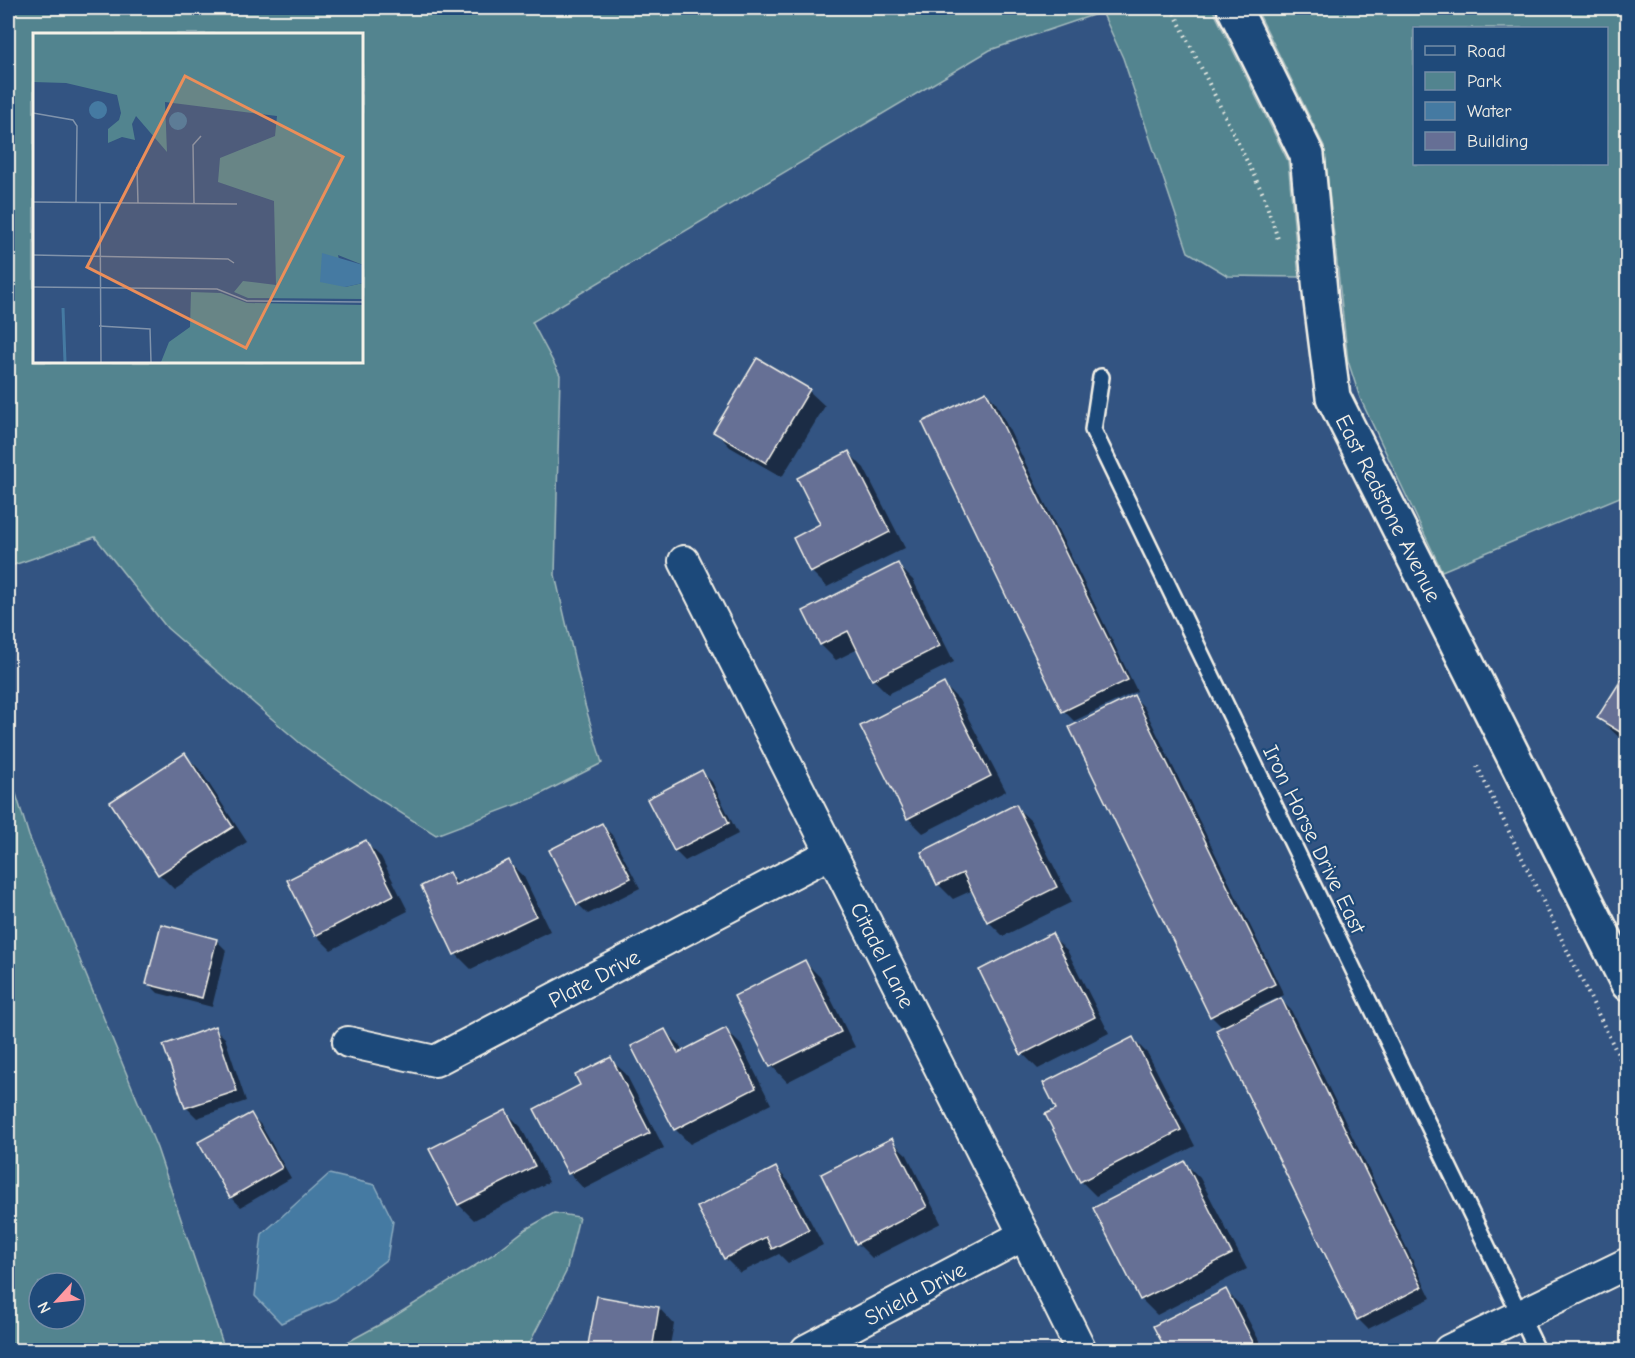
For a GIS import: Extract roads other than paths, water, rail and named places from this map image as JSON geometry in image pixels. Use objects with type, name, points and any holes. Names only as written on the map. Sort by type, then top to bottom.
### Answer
[{"type":"street","name":"East Redstone Avenue","points":[[1234,8],[1307,155],[1333,397],[1628,984]]},
{"type":"street","name":"Citadel Lane","points":[[684,561],[1081,1350]]},
{"type":"street","name":"Plate Drive","points":[[348,1042],[435,1061],[831,854]]},
{"type":"street","name":"Shield Drive","points":[[806,1350],[1024,1235]]},
{"type":"street","points":[[1449,1350],[1628,1263]]},
{"type":"lane","name":"Iron Horse Drive East","points":[[1101,377],[1093,430],[1537,1350]]},
{"type":"water","points":[[329,1174],[375,1185],[393,1221],[387,1259],[335,1299],[281,1323],[255,1296],[262,1234]]}]
